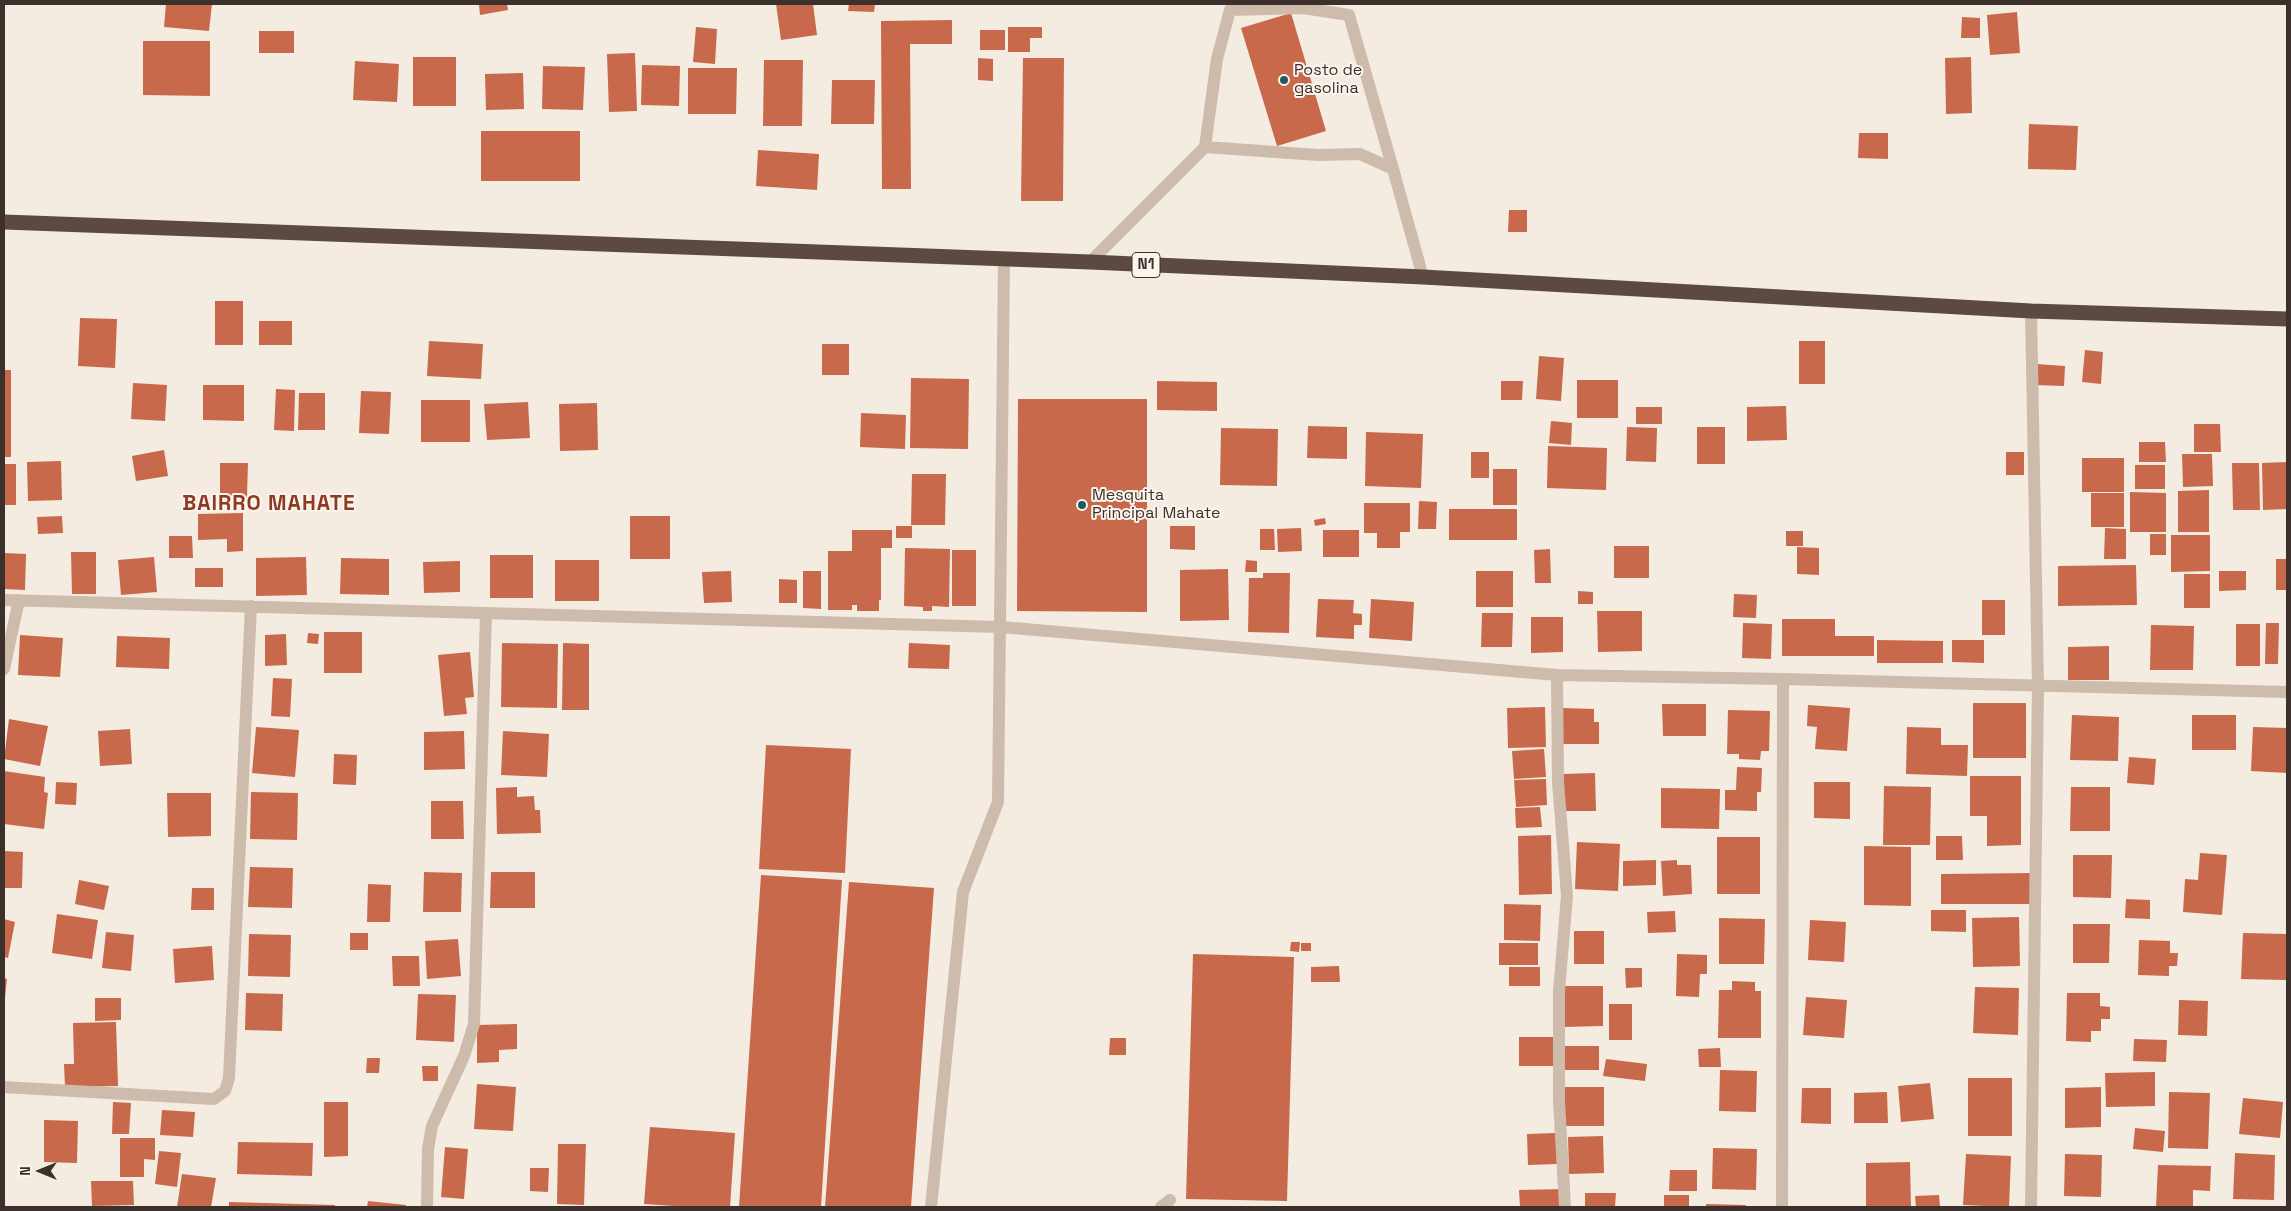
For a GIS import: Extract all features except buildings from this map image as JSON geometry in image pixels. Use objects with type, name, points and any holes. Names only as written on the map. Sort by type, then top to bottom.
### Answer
[{"type":"highway","name":"N1","points":[[4,222],[1090,262],[1423,277],[2031,310],[2287,319]]},
{"type":"street","points":[[1090,262],[1204,147],[1217,59],[1230,10],[1303,8],[1350,15],[1423,277]]},
{"type":"street","points":[[1204,147],[1318,155],[1360,154],[1393,169]]},
{"type":"street","points":[[931,1207],[963,892],[998,802],[1004,260]]},
{"type":"street","points":[[2031,310],[2038,687],[2031,1207]]},
{"type":"street","points":[[4,600],[1001,627],[1557,675],[2287,692]]},
{"type":"street","points":[[4,669],[19,600]]},
{"type":"street","points":[[4,1087],[214,1099],[225,1091],[229,1078],[252,606]]},
{"type":"street","points":[[427,1207],[428,1149],[432,1126],[464,1056],[474,1024],[486,613]]},
{"type":"street","points":[[1557,675],[1558,782],[1567,896],[1559,991],[1559,1101],[1565,1207]]},
{"type":"street","points":[[1782,1207],[1783,679]]},
{"type":"place","name":"Posto de gasolina","points":[[1284,80]]},
{"type":"place","name":"Mesquita Principal Mahate","points":[[1082,505]]},
{"type":"district","name":"BAIRRO MAHATE","points":[[269,504]]}]
